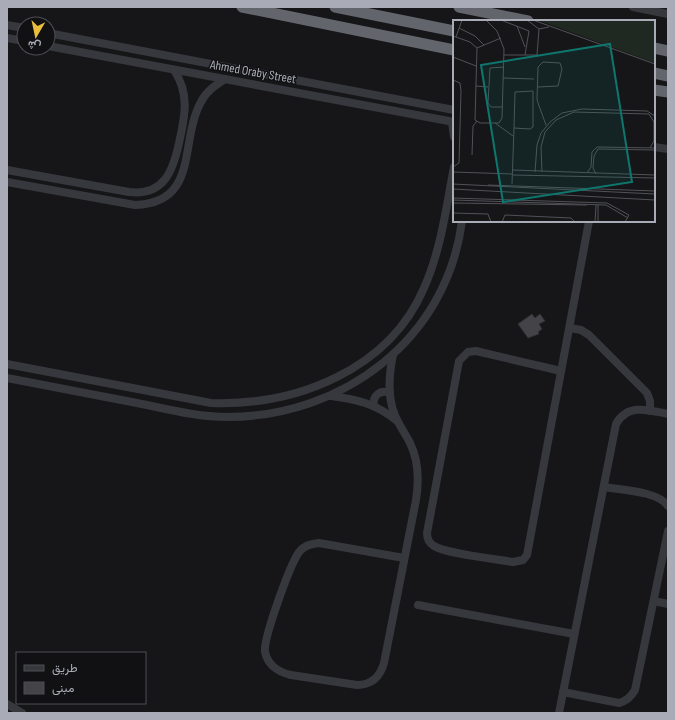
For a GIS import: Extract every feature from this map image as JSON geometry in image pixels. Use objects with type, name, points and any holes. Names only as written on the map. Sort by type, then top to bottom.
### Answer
[{"type":"highway","points":[[242,7],[453,50]]},
{"type":"highway","points":[[335,7],[453,31]]},
{"type":"highway","points":[[459,7],[523,20]]},
{"type":"highway","points":[[655,48],[668,51]]},
{"type":"highway","points":[[655,73],[668,76]]},
{"type":"highway","points":[[655,90],[668,92]]},
{"type":"street","points":[[633,7],[668,14]]},
{"type":"street","points":[[56,35],[453,110]]},
{"type":"street","name":"Ahmed Oraby Street","points":[[56,48],[453,122]]},
{"type":"street","points":[[7,170],[129,192],[145,192],[155,188],[165,181],[172,171],[185,115],[186,103],[184,89],[174,70]]},
{"type":"street","points":[[7,182],[135,204],[150,203],[162,198],[175,188],[181,178],[195,115],[201,101],[210,89],[225,79]]},
{"type":"street","points":[[392,110],[394,99]]},
{"type":"street","points":[[655,147],[668,149]]},
{"type":"street","points":[[7,364],[141,391],[211,403],[257,402],[278,398],[312,388],[338,377],[362,362],[385,344],[405,322],[424,288],[437,251],[453,172]]},
{"type":"street","points":[[7,378],[194,414],[242,416],[288,410],[330,396],[370,373],[393,355],[416,331],[438,297],[454,263],[462,222]]},
{"type":"street","points":[[561,371],[476,351],[468,352],[459,360],[427,533],[433,546],[446,550],[513,562],[523,560],[527,555],[589,222]]},
{"type":"street","points":[[570,328],[581,330],[589,335],[647,393],[650,401],[650,411]]},
{"type":"street","points":[[393,355],[389,380],[390,393],[397,422],[413,449],[417,465],[418,480],[404,558],[384,663],[380,675],[375,680],[364,685],[350,685],[286,674],[271,665],[265,653],[267,633],[293,561],[302,549],[319,543],[404,558]]},
{"type":"street","points":[[138,404],[141,391]]},
{"type":"street","points":[[374,406],[374,399],[377,394],[383,392],[390,393]]},
{"type":"street","points":[[330,396],[353,398],[374,406],[397,422]]},
{"type":"street","points":[[559,713],[614,431],[619,418],[631,410],[668,414]]},
{"type":"street","points":[[604,487],[661,498],[668,506]]},
{"type":"street","points":[[563,692],[620,703],[631,696],[635,690],[668,531]]},
{"type":"street","points":[[654,601],[668,604]]},
{"type":"street","points":[[418,605],[574,634]]},
{"type":"street","points":[[7,704],[22,713]]},
{"type":"building","points":[[532,314],[535,318],[540,314],[545,321],[539,324],[542,329],[538,332],[539,334],[528,338],[518,324]]}]
